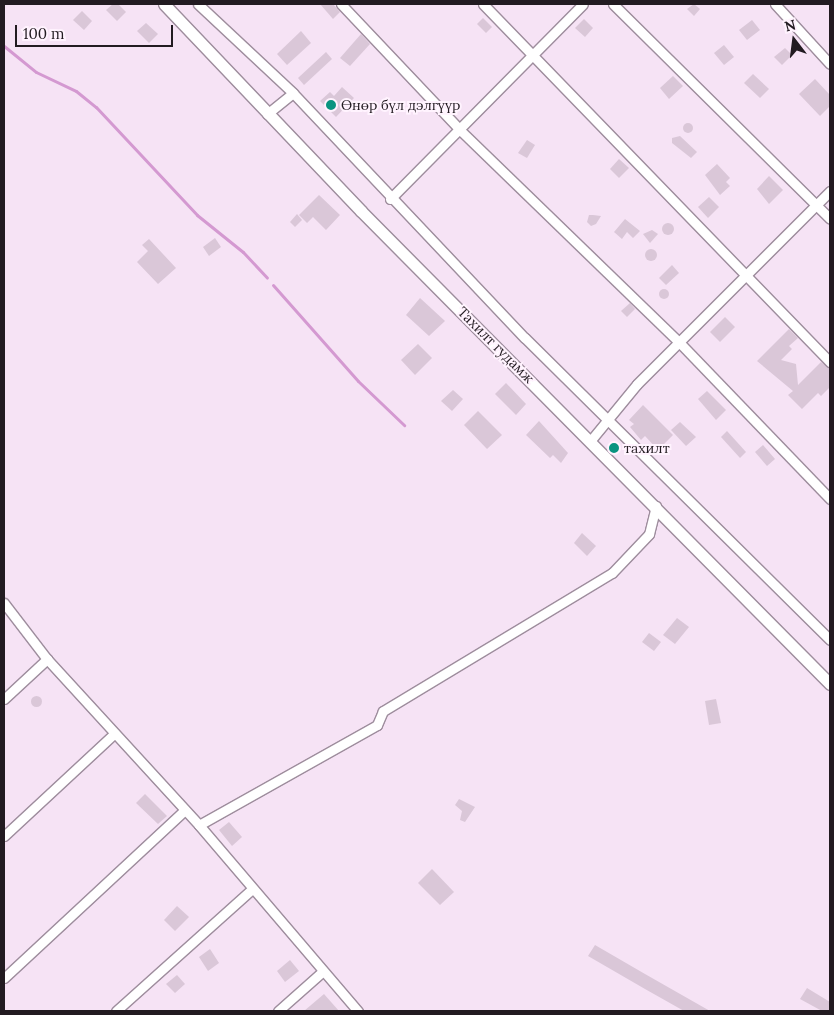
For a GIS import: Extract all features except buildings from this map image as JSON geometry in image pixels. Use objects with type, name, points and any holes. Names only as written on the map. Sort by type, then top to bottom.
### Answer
[{"type":"main road","name":"Тахилт гудамж","points":[[164,4],[267,114],[830,684]]},
{"type":"street","points":[[198,4],[293,93],[390,199],[608,422],[830,640]]},
{"type":"street","points":[[341,4],[460,130],[680,344],[830,499]]},
{"type":"street","points":[[483,4],[830,362]]},
{"type":"street","points":[[390,199],[583,4]]},
{"type":"street","points":[[613,4],[830,218]]},
{"type":"street","points":[[774,4],[830,64]]},
{"type":"street","points":[[267,114],[293,93]]},
{"type":"street","points":[[591,440],[638,384],[680,344],[830,191]]},
{"type":"street","points":[[199,825],[377,725],[384,711],[612,573],[649,534],[656,506]]},
{"type":"street","points":[[4,603],[47,660],[199,825],[322,972],[358,1011]]},
{"type":"street","points":[[4,699],[47,660]]},
{"type":"street","points":[[4,836],[114,733]]},
{"type":"street","points":[[4,978],[185,810]]},
{"type":"street","points":[[116,1011],[252,889]]},
{"type":"street","points":[[278,1011],[322,972]]},
{"type":"waterway","points":[[4,46],[36,72],[76,91],[96,107],[197,215],[243,252],[267,278]]},
{"type":"waterway","points":[[273,285],[358,381],[404,425]]},
{"type":"place","name":"Өнөр бүл дэлгүүр","points":[[331,105]]},
{"type":"place","name":"тахилт","points":[[614,448]]}]
